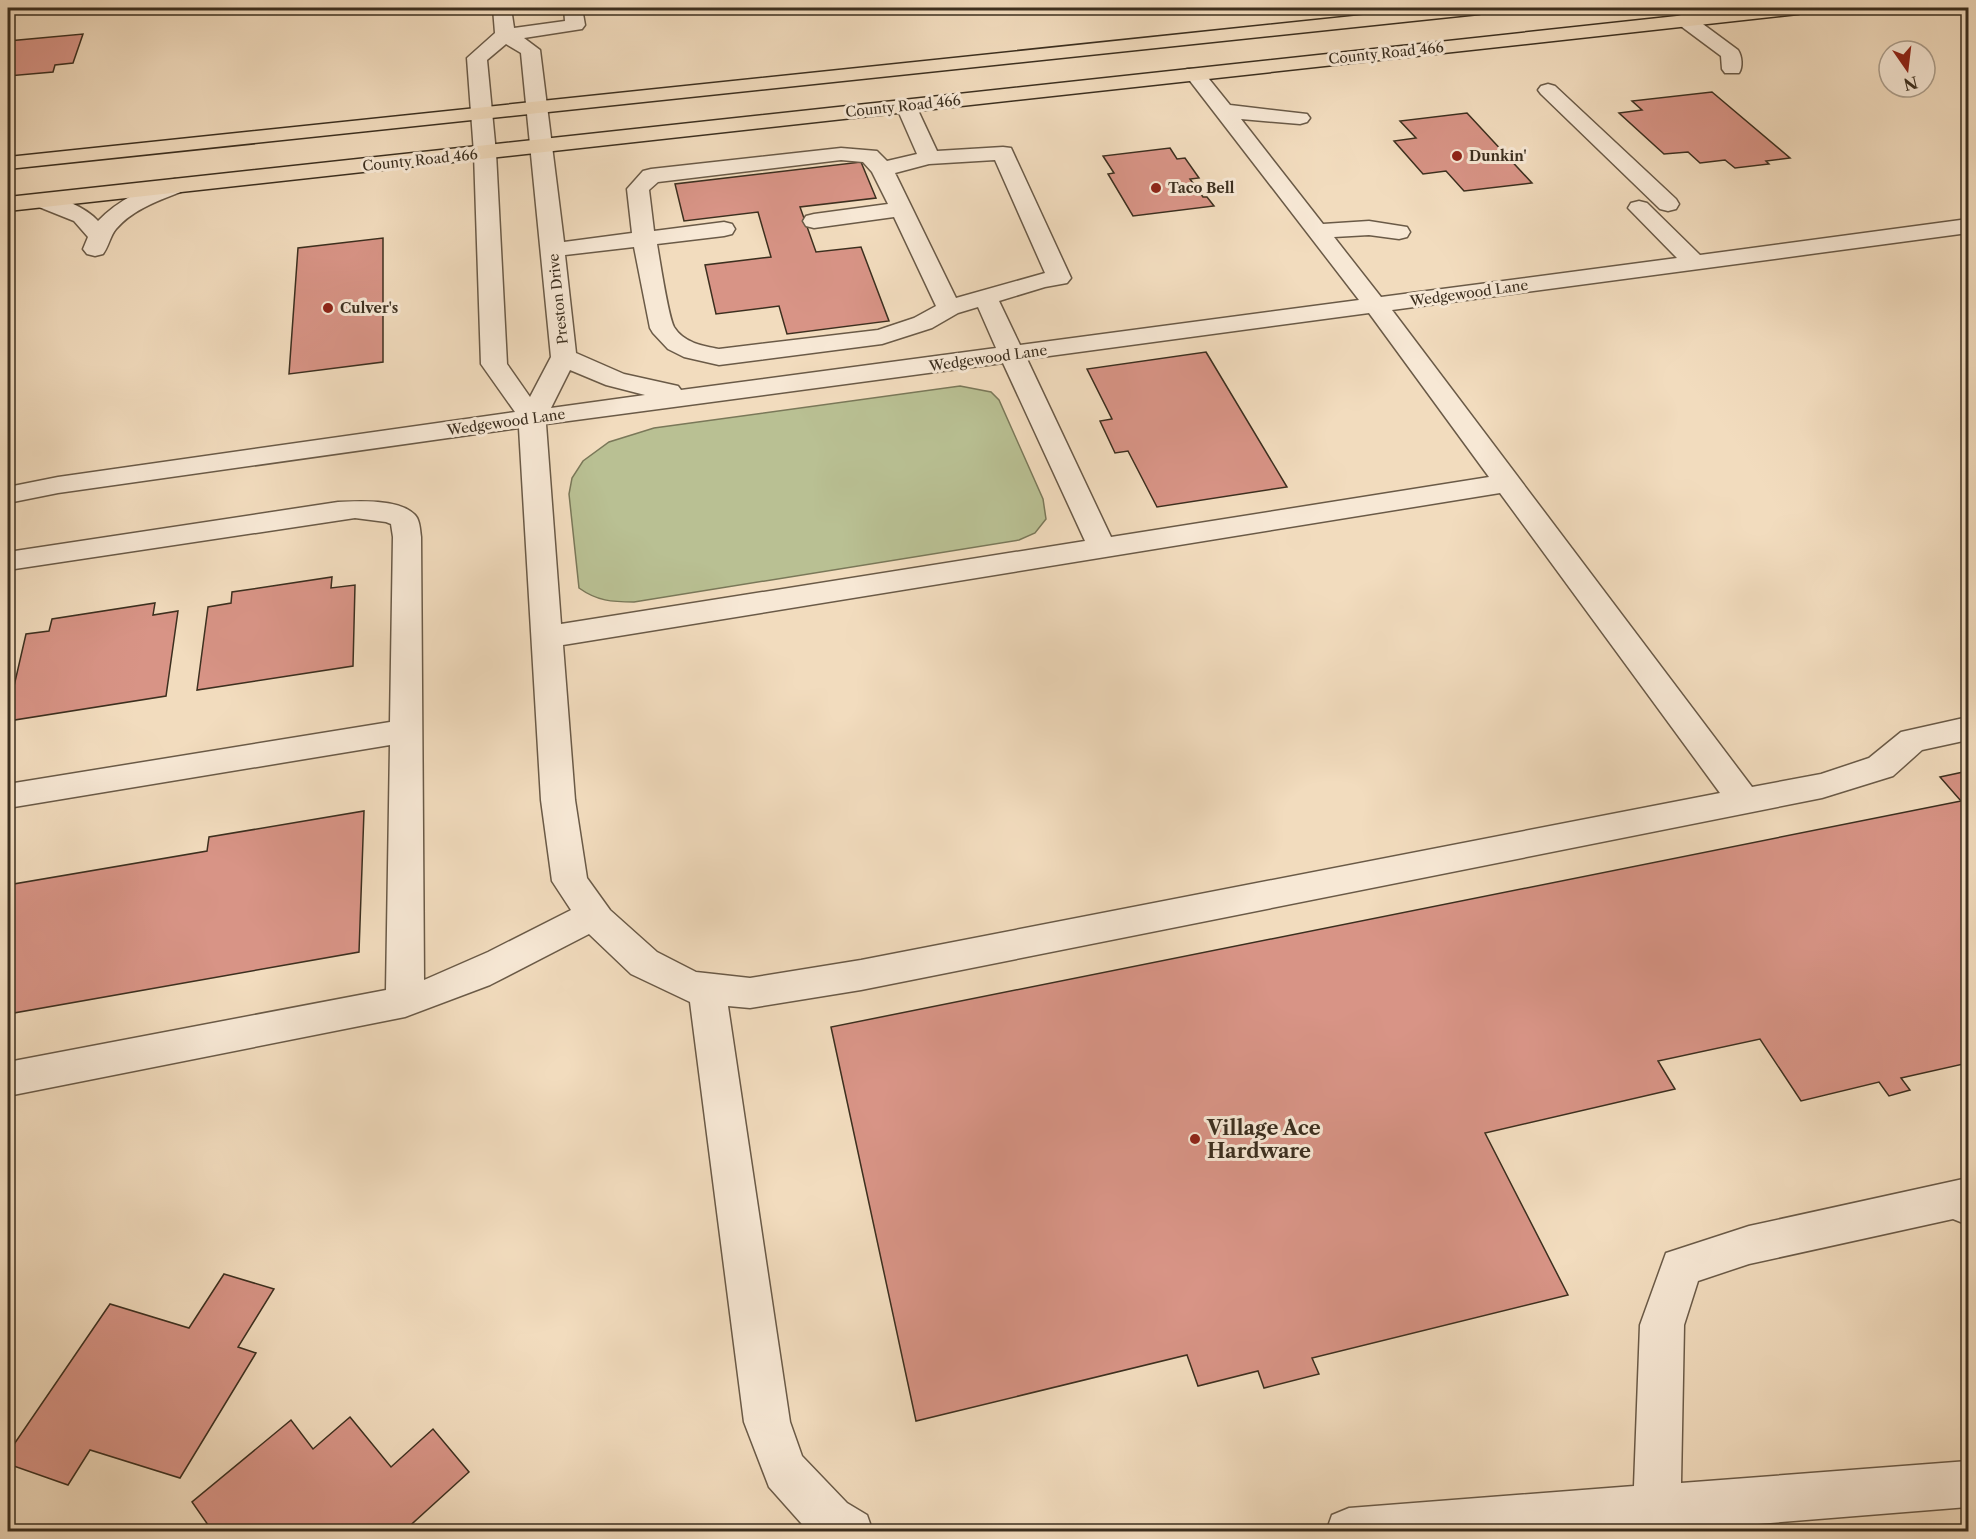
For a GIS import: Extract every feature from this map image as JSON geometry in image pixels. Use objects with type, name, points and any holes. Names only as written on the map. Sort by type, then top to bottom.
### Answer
[{"type":"main road","points":[[8,162],[1466,8]]},
{"type":"main road","name":"County Road 466","points":[[8,204],[1798,8]]},
{"type":"street","points":[[502,8],[505,35]]},
{"type":"street","points":[[573,8],[575,25],[505,35],[477,58],[483,113],[494,364],[532,418],[558,800],[570,881],[593,915],[644,963],[691,987],[750,993],[861,975],[1822,786],[1881,767],[1912,740],[1968,729]]},
{"type":"street","points":[[1685,20],[1731,54],[1732,69]]},
{"type":"street","points":[[505,35],[530,50],[538,107]]},
{"type":"street","points":[[1194,73],[1375,305],[1745,802]]},
{"type":"street","points":[[1548,90],[1668,204]]},
{"type":"street","points":[[906,106],[929,158]]},
{"type":"street","name":"Preston Drive","points":[[532,418],[564,357],[538,107]]},
{"type":"street","points":[[1224,111],[1300,118]]},
{"type":"street","points":[[882,169],[929,158],[1003,153],[1059,278],[1042,280],[949,308],[923,323],[882,337],[720,357],[693,352],[677,345],[662,328],[644,239],[638,189],[651,176],[842,154],[869,156],[882,169],[949,308]]},
{"type":"street","points":[[42,200],[82,216],[96,242],[115,217],[135,203],[174,186]]},
{"type":"street","points":[[1639,208],[1695,263]]},
{"type":"street","points":[[814,221],[903,209]]},
{"type":"street","name":"Wedgewood Lane","points":[[8,495],[58,485],[532,418],[1968,226]]},
{"type":"street","points":[[1317,231],[1368,228],[1399,232]]},
{"type":"street","points":[[553,250],[724,229]]},
{"type":"street","points":[[985,297],[1102,548]]},
{"type":"street","points":[[564,357],[596,374],[629,384],[667,391],[752,389]]},
{"type":"street","points":[[547,637],[1508,483]]},
{"type":"street","points":[[8,561],[338,512],[369,509],[392,512],[404,520],[407,537],[405,1002]]},
{"type":"street","points":[[8,796],[405,731]]},
{"type":"street","points":[[8,1079],[405,1002],[440,991],[488,970],[593,915]]},
{"type":"street","points":[[707,989],[767,1422],[785,1471],[830,1520],[850,1532]]},
{"type":"street","points":[[1657,1507],[1662,1325],[1681,1267],[1749,1245],[1962,1198],[1968,1206]]},
{"type":"street","points":[[1349,1532],[1968,1484]]},
{"type":"green space","points":[[960,386],[991,392],[999,400],[1043,499],[1046,519],[1035,533],[1019,540],[634,602],[605,600],[592,596],[579,588],[569,494],[572,478],[583,461],[609,442],[654,428]]},
{"type":"building","points":[[83,34],[73,63],[55,65],[53,72],[8,76],[8,41]]},
{"type":"building","points":[[1712,92],[1790,158],[1766,161],[1769,164],[1735,168],[1725,160],[1700,163],[1688,152],[1664,154],[1619,113],[1642,110],[1632,101]]},
{"type":"building","name":"Dunkin'","points":[[1467,113],[1532,183],[1464,191],[1446,171],[1423,174],[1394,141],[1416,138],[1400,121]]},
{"type":"building","name":"Taco Bell","points":[[1170,148],[1177,159],[1185,158],[1199,178],[1190,179],[1203,197],[1207,197],[1214,206],[1133,216],[1108,174],[1114,173],[1103,156]]},
{"type":"building","points":[[861,162],[876,198],[800,207],[816,252],[861,247],[889,321],[787,334],[779,306],[716,314],[705,265],[771,257],[758,212],[684,221],[675,184]]},
{"type":"building","points":[[383,238],[383,362],[289,374],[298,248]]},
{"type":"building","points":[[1206,352],[1287,487],[1157,507],[1128,451],[1115,453],[1100,421],[1112,419],[1087,369]]},
{"type":"building","points":[[332,577],[331,588],[355,585],[353,666],[197,690],[208,607],[231,603],[232,592]]},
{"type":"building","points":[[155,603],[153,615],[178,611],[166,696],[8,721],[8,712],[26,634],[49,631],[52,619]]},
{"type":"building","points":[[1968,771],[1968,1063],[1901,1078],[1910,1090],[1889,1096],[1879,1082],[1801,1101],[1760,1039],[1658,1061],[1675,1089],[1485,1133],[1568,1295],[1312,1358],[1319,1374],[1264,1388],[1258,1371],[1198,1386],[1187,1355],[916,1421],[831,1027],[1961,801],[1940,777]]},
{"type":"building","points":[[364,811],[359,952],[8,1014],[8,885],[207,851],[209,837]]},
{"type":"building","points":[[224,1274],[274,1289],[238,1347],[256,1353],[180,1478],[90,1450],[68,1485],[8,1464],[8,1453],[110,1304],[189,1328]]},
{"type":"building","points":[[350,1417],[391,1467],[433,1429],[469,1472],[403,1532],[213,1532],[192,1502],[291,1420],[313,1449]]},
{"type":"place","name":"Dunkin'","points":[[1457,156]]},
{"type":"place","name":"Taco Bell","points":[[1156,188]]},
{"type":"place","name":"Culver's","points":[[328,308]]},
{"type":"place","name":"Village Ace Hardware","points":[[1195,1139]]}]
